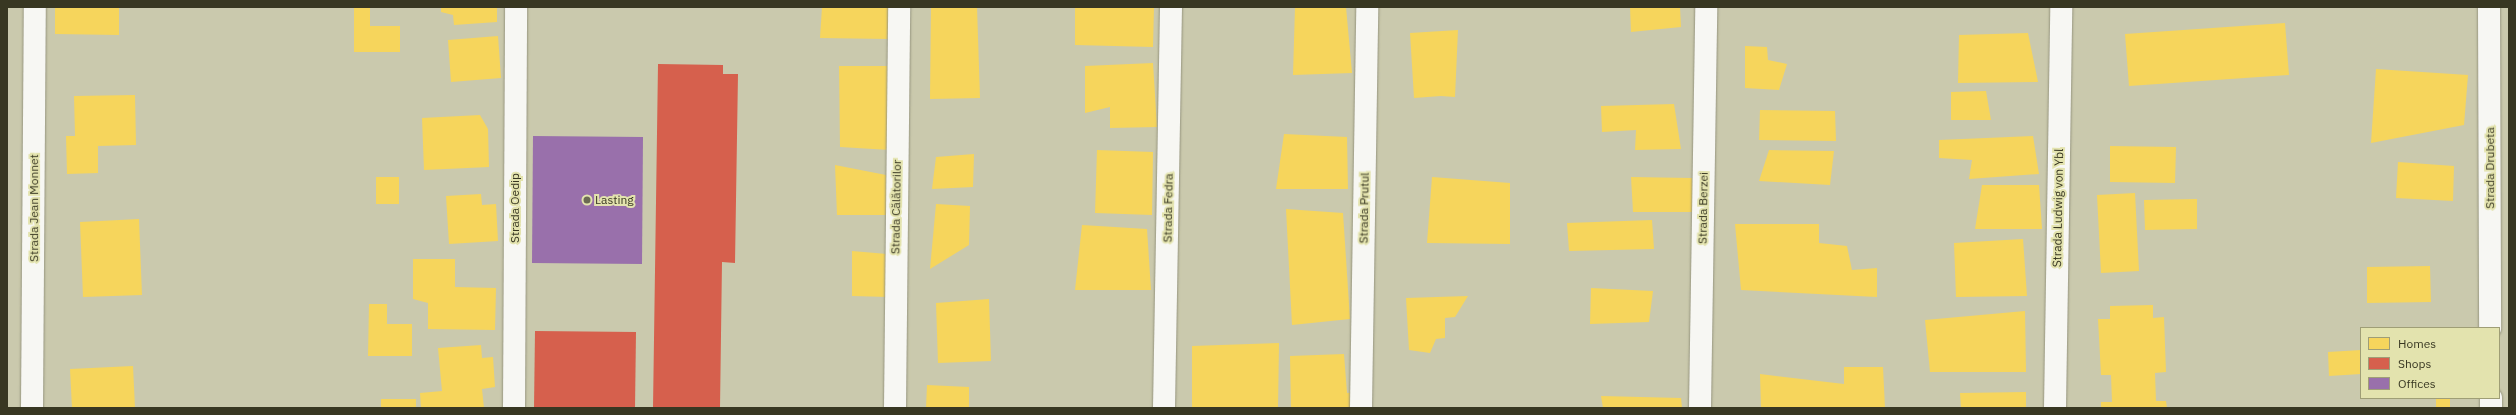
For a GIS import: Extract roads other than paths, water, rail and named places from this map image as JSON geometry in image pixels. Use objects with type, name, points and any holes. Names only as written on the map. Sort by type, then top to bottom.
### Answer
[{"type":"street","name":"Strada Jean Monnet","points":[[32,408],[35,7]]},
{"type":"street","name":"Strada Oedip","points":[[514,408],[516,7]]},
{"type":"street","name":"Strada Călătorilor","points":[[895,408],[898,7]]},
{"type":"street","name":"Strada Fedra","points":[[1164,408],[1171,7]]},
{"type":"street","name":"Strada Prutul","points":[[1361,408],[1366,7]]},
{"type":"street","name":"Strada Berzei","points":[[1700,408],[1706,7]]},
{"type":"street","name":"Strada Ludwig von Ybl","points":[[2055,408],[2060,7]]},
{"type":"street","name":"Strada Drubeta","points":[[2489,7],[2490,327]]},
{"type":"place","name":"Lasting","points":[[587,200]]}]
